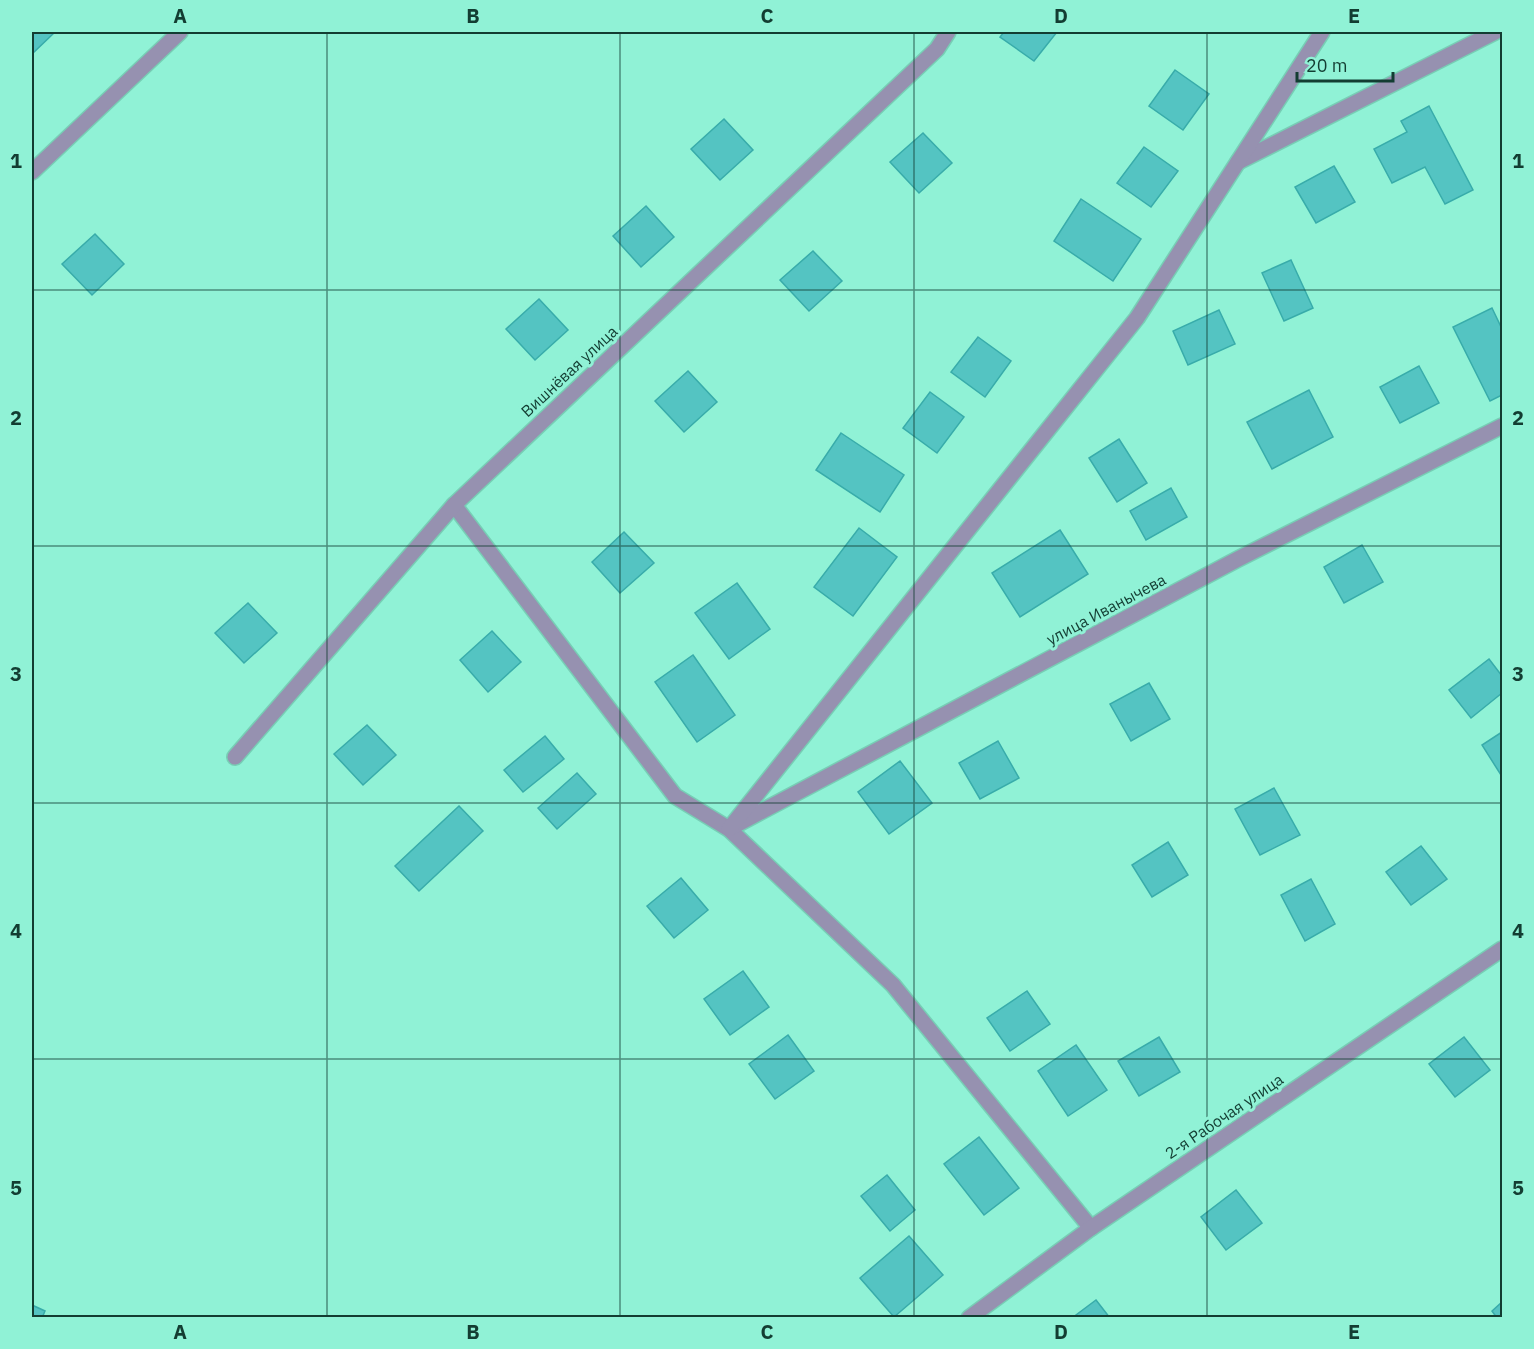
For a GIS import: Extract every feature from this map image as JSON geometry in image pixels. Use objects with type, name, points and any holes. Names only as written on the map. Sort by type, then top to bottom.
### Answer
[{"type":"street","name":"Вишнёвая улица","points":[[235,757],[454,505],[937,49],[948,32]]},
{"type":"street","points":[[729,829],[1137,318],[1322,32]]},
{"type":"street","points":[[1238,162],[1495,32]]},
{"type":"street","points":[[32,172],[169,35]]},
{"type":"street","name":"улица Иванычева","points":[[729,829],[1238,559],[1503,426]]},
{"type":"street","points":[[454,505],[675,796],[729,829],[893,985],[1091,1228]]},
{"type":"street","name":"2-я Рабочая улица","points":[[969,1317],[1091,1228],[1503,950]]},
{"type":"building","points":[[32,32],[55,32],[32,54]]},
{"type":"building","points":[[1004,32],[1057,32],[1034,61],[1000,37]]},
{"type":"building","points":[[1175,70],[1209,94],[1183,130],[1149,106]]},
{"type":"building","points":[[1429,106],[1473,190],[1445,204],[1425,167],[1392,183],[1374,149],[1407,132],[1401,121]]},
{"type":"building","points":[[724,119],[753,150],[720,180],[691,149]]},
{"type":"building","points":[[923,133],[952,163],[919,193],[890,162]]},
{"type":"building","points":[[1144,147],[1178,171],[1151,207],[1117,183]]},
{"type":"building","points":[[1334,166],[1355,202],[1316,223],[1295,187]]},
{"type":"building","points":[[1081,199],[1141,239],[1113,281],[1054,241]]},
{"type":"building","points":[[646,206],[674,237],[641,267],[613,236]]},
{"type":"building","points":[[95,234],[124,264],[92,295],[62,264]]},
{"type":"building","points":[[813,251],[842,281],[809,311],[780,280]]},
{"type":"building","points":[[1291,260],[1313,308],[1284,321],[1262,273]]},
{"type":"building","points":[[539,299],[568,330],[535,360],[506,329]]},
{"type":"building","points":[[1492,308],[1502,329],[1502,395],[1490,401],[1453,327]]},
{"type":"building","points":[[1219,310],[1235,344],[1188,365],[1173,331]]},
{"type":"building","points":[[978,337],[1011,361],[985,397],[951,372]]},
{"type":"building","points":[[1419,366],[1439,403],[1400,423],[1380,387]]},
{"type":"building","points":[[688,371],[717,402],[684,432],[655,401]]},
{"type":"building","points":[[1309,390],[1333,437],[1272,469],[1247,422]]},
{"type":"building","points":[[930,392],[964,417],[937,453],[903,428]]},
{"type":"building","points":[[841,433],[904,475],[880,512],[816,470]]},
{"type":"building","points":[[1119,439],[1147,483],[1117,502],[1089,458]]},
{"type":"building","points":[[1171,488],[1187,517],[1146,540],[1130,511]]},
{"type":"building","points":[[859,528],[897,557],[853,616],[814,587]]},
{"type":"building","points":[[1060,530],[1088,574],[1020,617],[992,573]]},
{"type":"building","points":[[624,532],[654,563],[620,593],[592,562]]},
{"type":"building","points":[[1362,545],[1383,582],[1344,603],[1324,567]]},
{"type":"building","points":[[737,583],[770,629],[729,659],[695,613]]},
{"type":"building","points":[[248,603],[277,633],[244,663],[215,633]]},
{"type":"building","points":[[492,631],[521,662],[488,692],[460,660]]},
{"type":"building","points":[[693,655],[735,715],[697,742],[655,682]]},
{"type":"building","points":[[1489,659],[1502,676],[1502,693],[1471,718],[1449,690]]},
{"type":"building","points":[[1149,683],[1170,719],[1131,741],[1110,704]]},
{"type":"building","points":[[367,725],[396,755],[363,785],[334,754]]},
{"type":"building","points":[[1502,732],[1502,774],[1501,775],[1482,745]]},
{"type":"building","points":[[545,736],[564,759],[523,792],[504,770]]},
{"type":"building","points":[[998,741],[1019,778],[980,799],[959,763]]},
{"type":"building","points":[[900,761],[932,803],[889,834],[858,792]]},
{"type":"building","points":[[577,773],[596,794],[557,829],[538,808]]},
{"type":"building","points":[[1274,788],[1300,835],[1260,855],[1235,809]]},
{"type":"building","points":[[459,806],[483,831],[419,891],[395,866]]},
{"type":"building","points":[[1168,842],[1188,875],[1152,897],[1132,865]]},
{"type":"building","points":[[1421,846],[1447,879],[1411,905],[1386,872]]},
{"type":"building","points":[[681,878],[708,910],[674,938],[647,906]]},
{"type":"building","points":[[1311,879],[1335,924],[1305,941],[1281,895]]},
{"type":"building","points":[[743,971],[769,1007],[730,1035],[704,999]]},
{"type":"building","points":[[1027,991],[1050,1024],[1010,1051],[987,1018]]},
{"type":"building","points":[[788,1035],[814,1071],[775,1099],[749,1064]]},
{"type":"building","points":[[1159,1037],[1180,1072],[1139,1096],[1118,1061]]},
{"type":"building","points":[[1464,1037],[1490,1070],[1455,1097],[1429,1064]]},
{"type":"building","points":[[1076,1045],[1107,1090],[1068,1116],[1038,1071]]},
{"type":"building","points":[[979,1137],[1019,1188],[984,1215],[944,1164]]},
{"type":"building","points":[[887,1175],[915,1210],[890,1231],[861,1196]]},
{"type":"building","points":[[1236,1190],[1262,1223],[1226,1250],[1201,1217]]},
{"type":"building","points":[[909,1236],[943,1275],[894,1317],[860,1278]]},
{"type":"building","points":[[1096,1300],[1110,1318],[1072,1318]]},
{"type":"building","points":[[1502,1302],[1502,1318],[1497,1318],[1492,1311]]},
{"type":"building","points":[[32,1305],[45,1311],[42,1318],[32,1318]]}]
